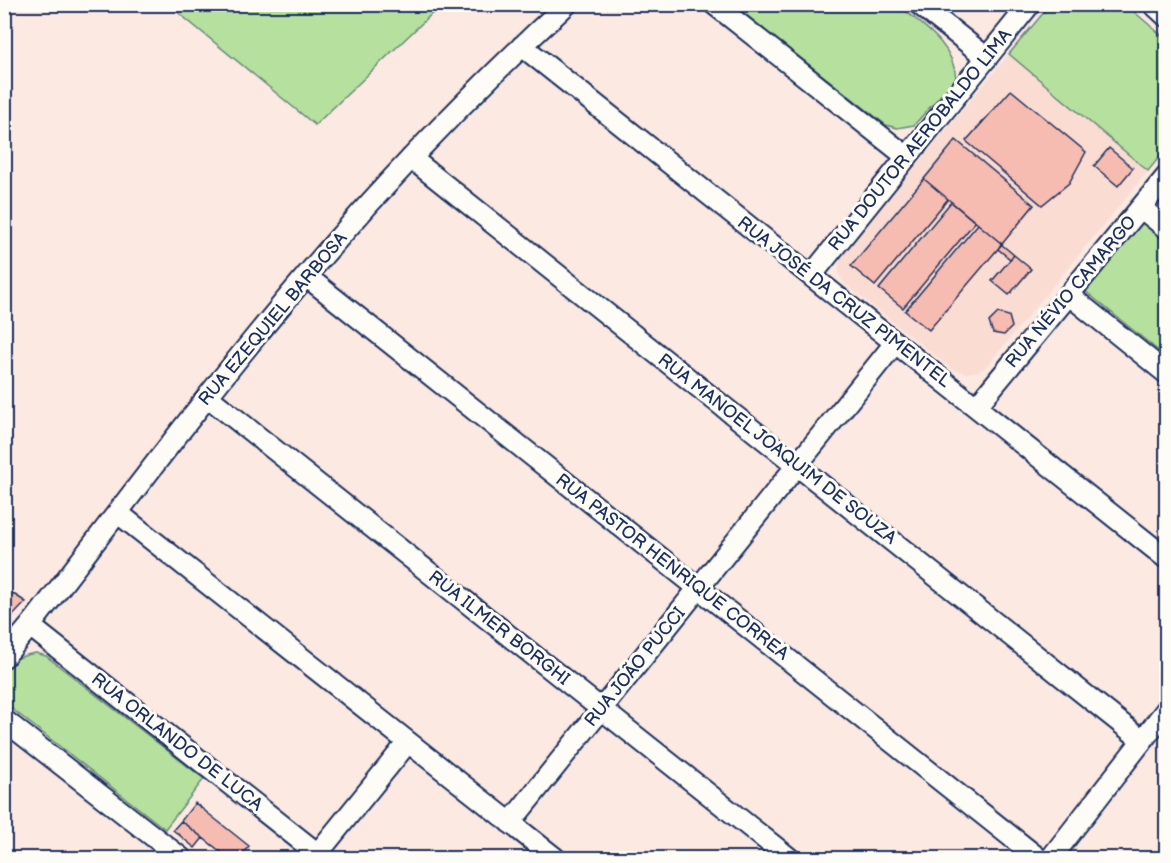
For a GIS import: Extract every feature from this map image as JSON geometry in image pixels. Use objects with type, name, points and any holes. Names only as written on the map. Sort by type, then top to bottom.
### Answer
[{"type":"street","name":"RUA EZEQUIEL BARBOSA","points":[[4,657],[306,276],[411,158],[567,4]]},
{"type":"street","points":[[714,4],[907,157]]},
{"type":"street","points":[[919,4],[987,58]]},
{"type":"street","name":"RUA DOUTOR AEROBALDO LIMA","points":[[811,276],[1030,4]]},
{"type":"street","points":[[1153,4],[1167,16]]},
{"type":"street","name":"RUA JOSÉ DA CRUZ PIMENTEL","points":[[522,46],[1167,558]]},
{"type":"street","name":"RUA MANOEL JOAQUIM DE SOUZA","points":[[411,158],[1142,740]]},
{"type":"street","name":"RUA NÉVIO CAMARGO","points":[[976,407],[1167,177]]},
{"type":"street","points":[[1141,208],[1167,228]]},
{"type":"street","name":"RUA PASTOR HENRIQUE CORREA","points":[[306,276],[1038,858]]},
{"type":"street","points":[[1069,295],[1167,373]]},
{"type":"street","name":"RUA JOÃO PUCCI","points":[[510,823],[895,343]]},
{"type":"street","name":"RUA ILMER BORGHI","points":[[208,397],[789,858]]},
{"type":"street","points":[[118,513],[555,858]]},
{"type":"street","name":"RUA ORLANDO DE LUCA","points":[[30,626],[318,857]]},
{"type":"street","points":[[1052,858],[1167,710]]},
{"type":"street","points":[[4,720],[181,858]]},
{"type":"street","points":[[318,857],[408,742]]},
{"type":"shaded area","points":[[1009,54],[1148,171],[990,362],[983,369],[965,373],[952,369],[845,284],[839,274],[839,266],[845,251]]},
{"type":"green space","points":[[169,5],[441,5],[315,125]]},
{"type":"green space","points":[[733,5],[898,5],[943,45],[954,66],[956,78],[914,125],[897,128],[886,125]]},
{"type":"green space","points":[[1050,5],[1126,5],[1166,39],[1166,149],[1148,171],[1009,54]]},
{"type":"green space","points":[[1141,221],[1166,241],[1166,357],[1084,290]]},
{"type":"green space","points":[[36,653],[46,656],[204,779],[165,829],[12,709],[5,694],[7,668],[17,659]]},
{"type":"building","points":[[1011,90],[1086,152],[1069,183],[1042,205],[966,141]]},
{"type":"building","points":[[956,140],[1034,205],[1002,244],[924,179]]},
{"type":"building","points":[[1109,148],[1133,168],[1118,186],[1094,166]]},
{"type":"building","points":[[924,179],[948,199],[875,286],[851,266]]},
{"type":"building","points":[[951,202],[975,222],[903,308],[879,289]]},
{"type":"building","points":[[978,224],[1002,244],[929,330],[905,311]]},
{"type":"building","points":[[1001,244],[1014,255],[1010,259],[998,249]]},
{"type":"building","points":[[1014,255],[1031,269],[1009,295],[992,281]]},
{"type":"building","points":[[998,313],[1009,316],[1012,327],[1004,335],[993,333],[989,322]]},
{"type":"building","points":[[4,588],[26,602],[4,625]]},
{"type":"building","points":[[195,803],[249,846],[239,858],[229,858],[181,821]]},
{"type":"building","points":[[181,821],[203,838],[195,848],[173,830]]}]
